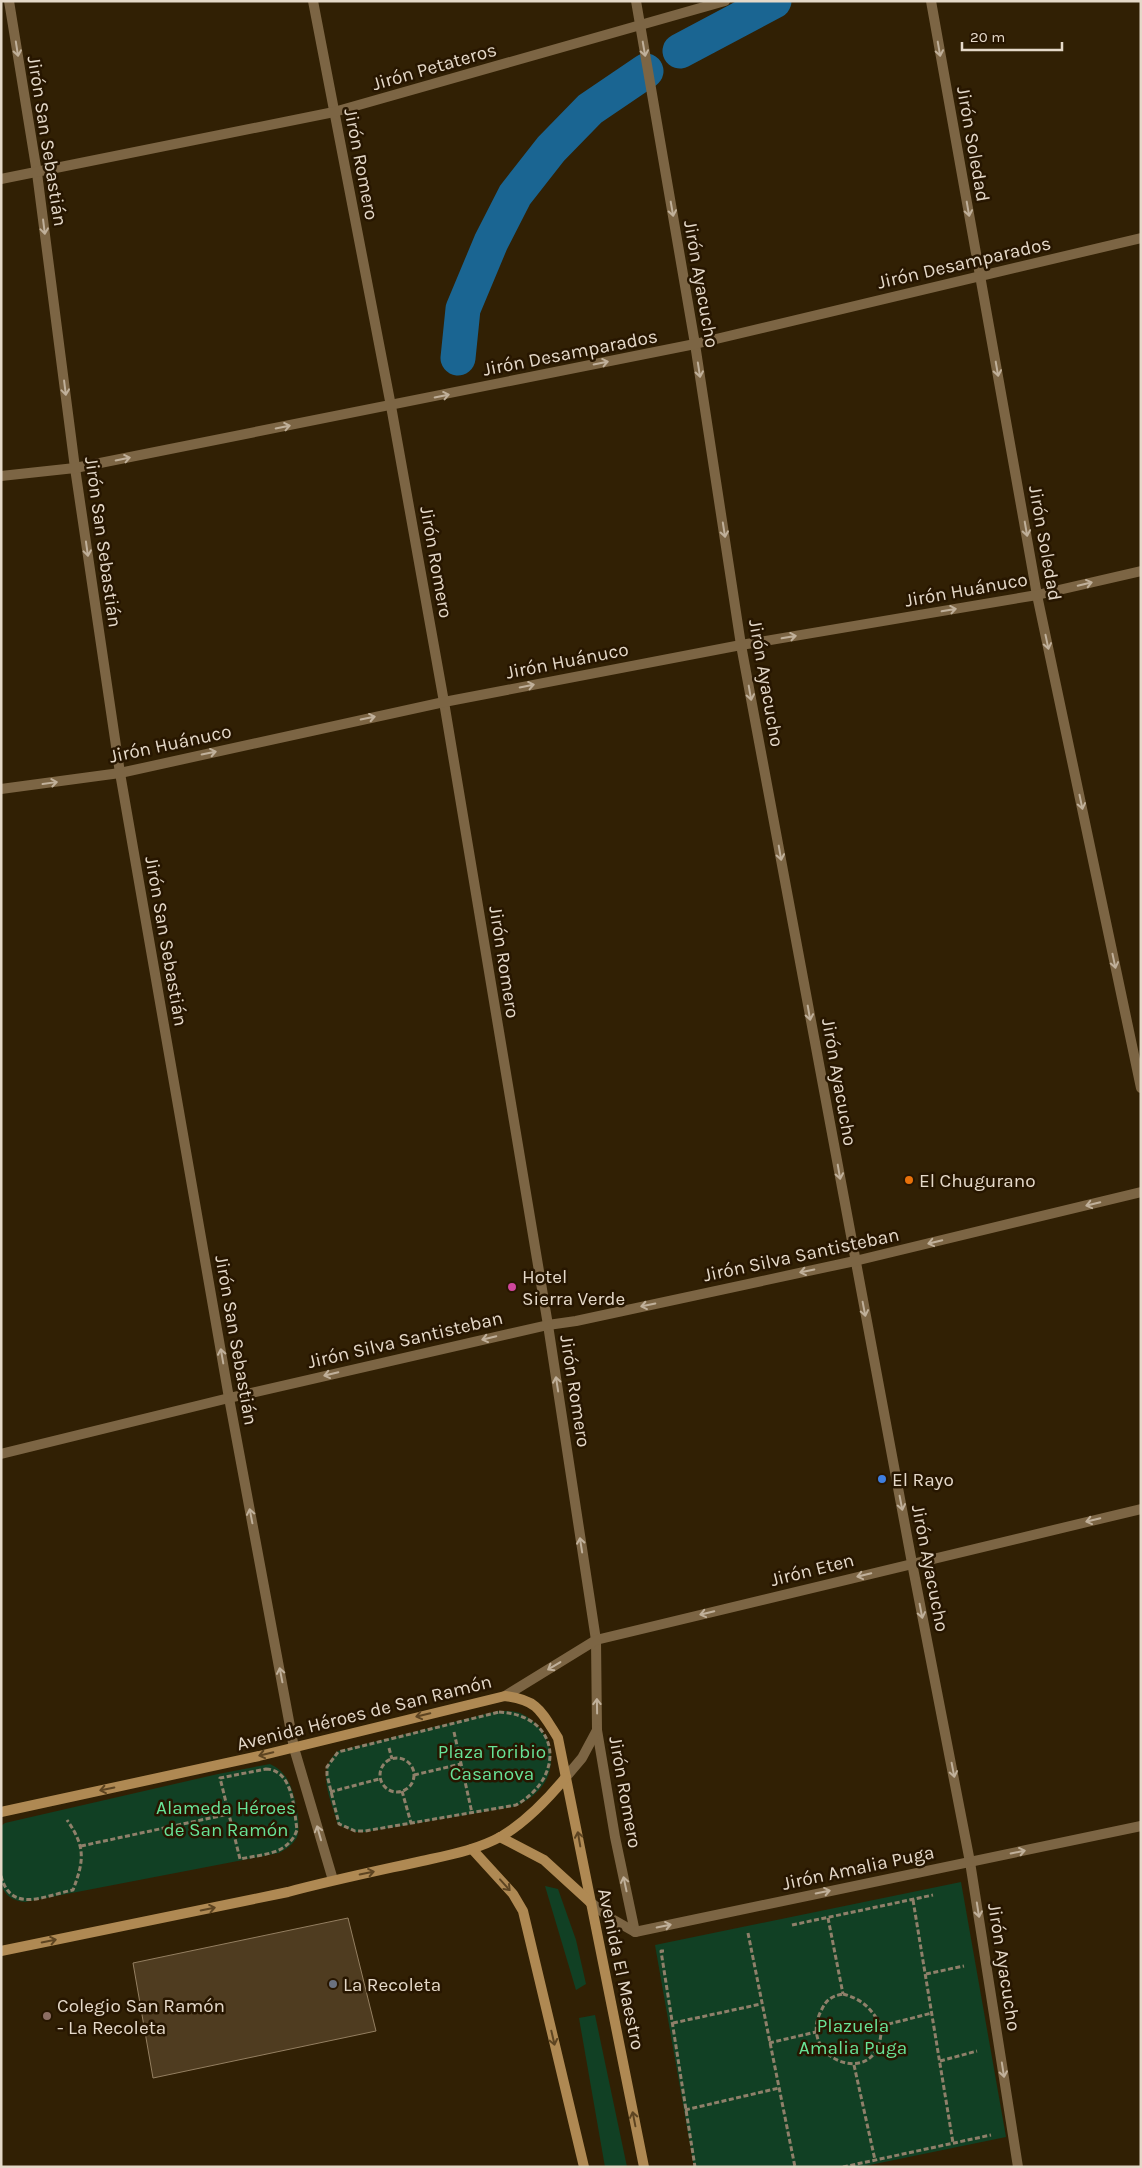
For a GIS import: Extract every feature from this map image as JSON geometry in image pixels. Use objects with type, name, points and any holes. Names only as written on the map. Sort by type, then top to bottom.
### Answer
[{"type":"main road","name":"Avenida Héroes de San Ramón","points":[[1,1812],[294,1748],[505,1696],[531,1702],[543,1714],[558,1738],[566,1777]]},
{"type":"main road","points":[[2,1949],[288,1892],[332,1880],[472,1849],[500,1837],[536,1810],[566,1777]]},
{"type":"main road","name":"Avenida El Maestro","points":[[566,1777],[644,2167]]},
{"type":"main road","points":[[500,1837],[544,1860],[590,1902]]},
{"type":"main road","points":[[472,1849],[513,1894],[523,1912],[584,2167]]},
{"type":"street","name":"Jirón San Sebastián","points":[[9,1],[37,173],[75,468],[120,773],[229,1398],[294,1748],[332,1880]]},
{"type":"street","name":"Jirón Romero","points":[[313,1],[444,702],[548,1325],[596,1640],[598,1730],[615,1837],[635,1932]]},
{"type":"street","name":"Jirón Ayacucho","points":[[636,1],[695,344],[741,645],[855,1261],[970,1862],[1018,2167]]},
{"type":"street","name":"Jirón Petateros","points":[[1,179],[334,112],[725,1]]},
{"type":"street","name":"Jirón Soledad","points":[[931,1],[1038,595],[1141,1088]]},
{"type":"street","name":"Jirón Desamparados","points":[[1,476],[75,468],[695,344],[1141,238]]},
{"type":"street","name":"Jirón Huánuco","points":[[1,789],[120,773],[444,702],[741,645],[1038,595],[1141,571]]},
{"type":"street","name":"Jirón Silva Santisteban","points":[[1,1454],[229,1398],[548,1325],[576,1321],[855,1261],[1141,1192]]},
{"type":"street","name":"Jirón Eten","points":[[505,1696],[596,1640],[1141,1509]]},
{"type":"street","points":[[566,1777],[582,1758],[598,1730]]},
{"type":"street","name":"Jirón Amalia Puga","points":[[635,1932],[1141,1826]]},
{"type":"street","points":[[590,1902],[612,1919],[635,1932]]},
{"type":"path","points":[[499,1712],[524,1716],[545,1736],[550,1747],[549,1770],[536,1791],[516,1805],[356,1831],[339,1824],[330,1792],[327,1767],[338,1752],[499,1712]]},
{"type":"path","points":[[452,1724],[472,1813]]},
{"type":"path","points":[[392,1759],[402,1759],[407,1762],[414,1775],[412,1784],[406,1790],[397,1792],[390,1790],[379,1779],[379,1770],[384,1762],[392,1759]]},
{"type":"path","points":[[414,1775],[461,1764]]},
{"type":"path","points":[[220,1778],[240,1859],[279,1851],[288,1846],[297,1830],[292,1801]]},
{"type":"path","points":[[330,1792],[379,1779]]},
{"type":"path","points":[[402,1791],[411,1823]]},
{"type":"path","points":[[1,1876],[4,1887],[9,1895],[16,1899],[24,1900],[73,1890],[80,1870],[81,1846],[229,1814]]},
{"type":"path","points":[[784,1926],[940,1894]]},
{"type":"path","points":[[913,1900],[953,2143]]},
{"type":"path","points":[[828,1918],[844,1994]]},
{"type":"path","points":[[738,1935],[757,1931]]},
{"type":"path","points":[[748,1933],[795,2167]]},
{"type":"path","points":[[670,1949],[660,1952],[695,2167]]},
{"type":"path","points":[[925,1974],[972,1965]]},
{"type":"path","points":[[844,1994],[855,1997],[866,2004],[881,2026],[877,2048],[867,2060],[854,2064],[836,2061],[828,2054],[816,2032],[818,2017],[824,2004],[832,1996],[844,1994]]},
{"type":"path","points":[[673,2023],[761,2004]]},
{"type":"path","points":[[881,2026],[932,2012]]},
{"type":"path","points":[[769,2043],[816,2032]]},
{"type":"path","points":[[940,2061],[978,2051]]},
{"type":"path","points":[[854,2064],[876,2160]]},
{"type":"path","points":[[685,2110],[779,2088]]},
{"type":"path","points":[[843,2167],[992,2134]]},
{"type":"green space","name":"Plaza Toribio Casanova","points":[[498,1711],[521,1713],[534,1722],[542,1731],[547,1741],[551,1762],[549,1773],[544,1784],[531,1797],[517,1806],[365,1832],[356,1832],[338,1825],[326,1777],[331,1759],[338,1751]]},
{"type":"green space","name":"Alameda Héroes de San Ramón","points":[[270,1764],[280,1770],[288,1781],[298,1815],[297,1837],[291,1845],[279,1853],[25,1902],[12,1899],[3,1889],[1,1826],[5,1823],[218,1774]]},
{"type":"green space","name":"Plazuela Amalia Puga","points":[[961,1882],[1006,2137],[860,2167],[694,2167],[655,1945]]},
{"type":"green space","points":[[545,1886],[558,1889],[576,1940],[586,1984],[576,1990]]},
{"type":"green space","points":[[595,2015],[627,2167],[605,2167],[579,2018]]},
{"type":"building","name":"La Recoleta","points":[[348,1918],[376,2031],[153,2078],[133,1963]]},
{"type":"waterway","points":[[680,51],[774,1]]},
{"type":"waterway","points":[[458,358],[463,309],[491,242],[515,195],[551,149],[590,109],[646,71]]},
{"type":"place","name":"El Chugurano","points":[[909,1180]]},
{"type":"place","name":"Hotel Sierra Verde","points":[[512,1287]]},
{"type":"place","name":"El Rayo","points":[[882,1479]]},
{"type":"place","name":"La Recoleta","points":[[333,1984]]},
{"type":"place","name":"Colegio San Ramón - La Recoleta","points":[[47,2016]]}]
